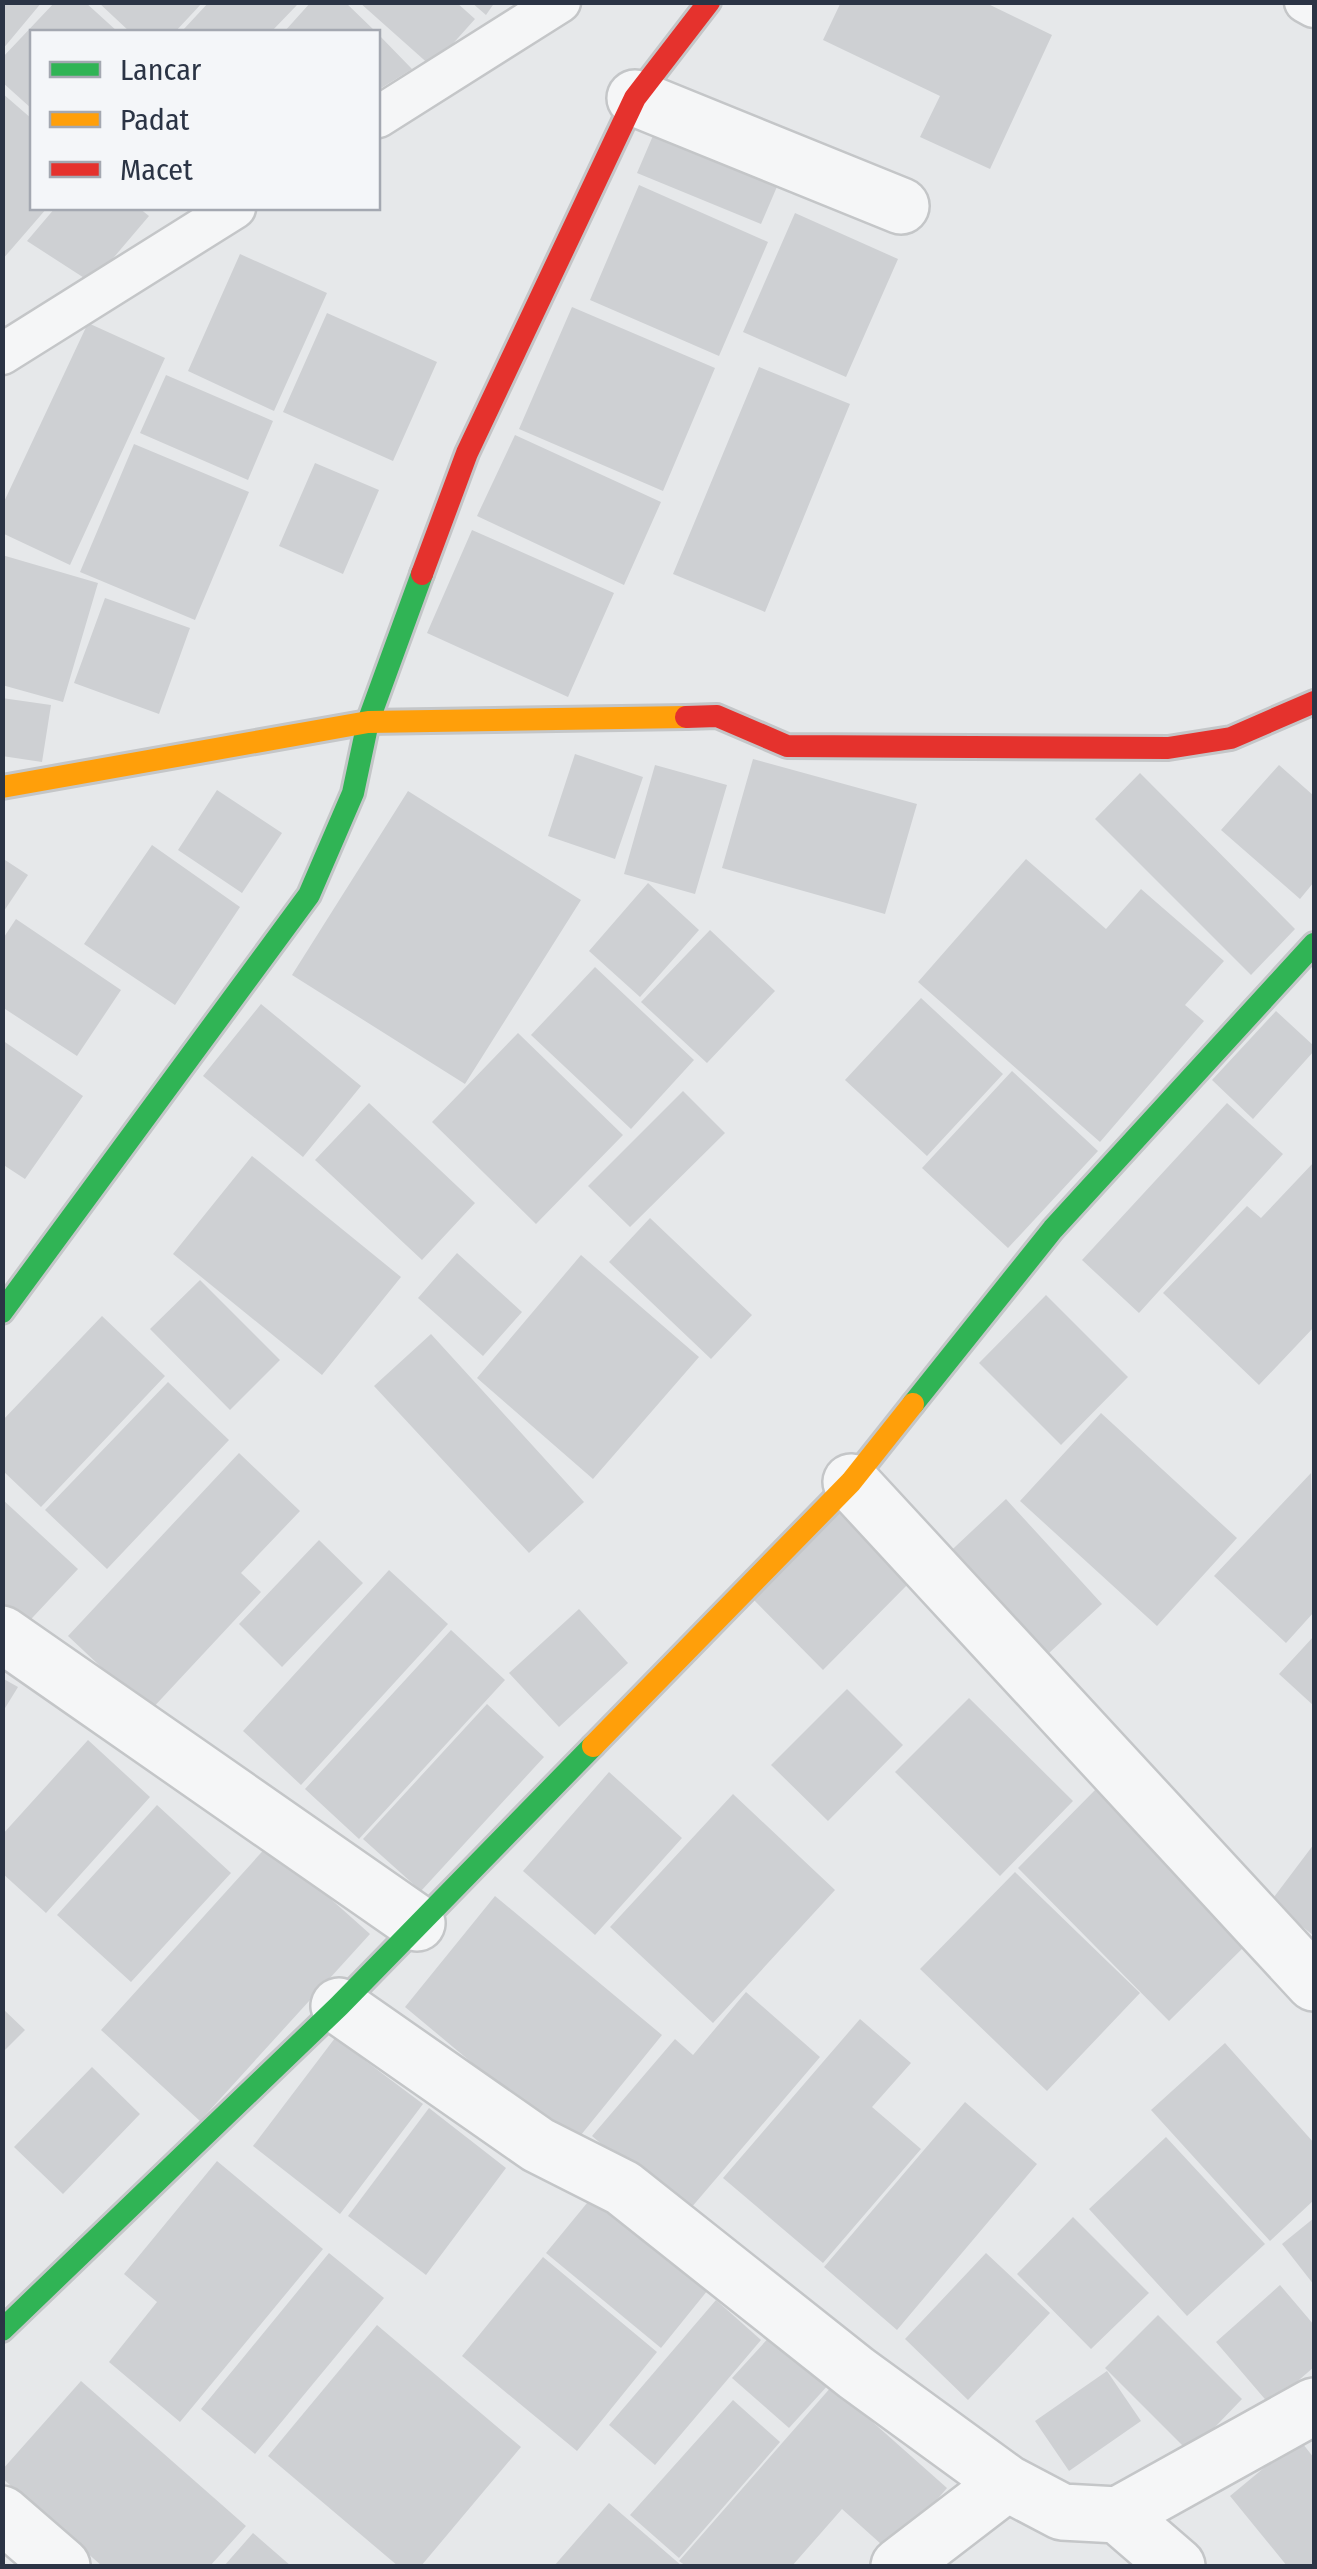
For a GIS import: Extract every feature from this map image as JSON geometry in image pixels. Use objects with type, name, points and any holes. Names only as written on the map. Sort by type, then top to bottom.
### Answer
[{"type":"street","points":[[2,1312],[309,895],[352,793],[365,733],[467,453],[636,98],[710,2]]},
{"type":"street","points":[[636,98],[901,206]]},
{"type":"street","points":[[2,787],[365,733],[717,716],[787,746],[1168,748],[1231,738],[1314,702]]},
{"type":"street","points":[[2,2330],[339,2006],[851,1482],[1053,1229],[1314,944]]},
{"type":"street","points":[[851,1482],[1314,1983]]},
{"type":"street","points":[[2,1634],[417,1923]]},
{"type":"street","points":[[339,2006],[538,2145],[624,2188],[856,2373],[1007,2483],[1062,2512],[1118,2514],[1314,2406]]},
{"type":"street","points":[[899,2566],[1007,2483]]},
{"type":"street","points":[[2,2514],[62,2566]]},
{"type":"street","points":[[1118,2514],[1177,2566]]},
{"type":"lane","points":[[380,117],[560,2]]},
{"type":"lane","points":[[1304,2],[1314,7]]},
{"type":"lane","points":[[2,354],[231,210]]},
{"type":"building","points":[[2,2],[42,2],[2,50]]},
{"type":"building","points":[[55,2],[85,2],[116,30],[30,30],[30,107],[2,82],[2,58]]},
{"type":"building","points":[[98,2],[203,2],[177,30],[128,30]]},
{"type":"building","points":[[209,2],[297,5],[273,30],[183,30]]},
{"type":"building","points":[[311,2],[345,2],[374,30],[286,30]]},
{"type":"building","points":[[359,2],[456,2],[475,19],[432,67]]},
{"type":"building","points":[[471,2],[495,2],[486,15]]},
{"type":"building","points":[[841,2],[984,2],[1052,35],[990,169],[920,137],[940,96],[823,40]]},
{"type":"building","points":[[380,36],[412,69],[380,89]]},
{"type":"building","points":[[2,93],[30,117],[30,210],[45,210],[2,260]]},
{"type":"building","points":[[661,117],[785,168],[761,224],[637,173]]},
{"type":"building","points":[[639,185],[768,242],[719,356],[590,300]]},
{"type":"building","points":[[53,210],[142,210],[149,216],[92,283],[27,241]]},
{"type":"building","points":[[795,213],[898,259],[846,377],[743,332]]},
{"type":"building","points":[[240,254],[327,293],[274,411],[188,371]]},
{"type":"building","points":[[572,307],[715,368],[663,491],[519,429]]},
{"type":"building","points":[[327,313],[437,362],[393,461],[283,412]]},
{"type":"building","points":[[88,323],[165,358],[70,565],[2,533],[2,506]]},
{"type":"building","points":[[759,367],[850,404],[765,612],[673,574]]},
{"type":"building","points":[[166,375],[273,421],[248,480],[140,433]]},
{"type":"building","points":[[515,435],[661,502],[624,585],[477,516]]},
{"type":"building","points":[[134,444],[249,492],[195,620],[80,572]]},
{"type":"building","points":[[315,463],[379,490],[343,574],[279,546]]},
{"type":"building","points":[[472,530],[614,593],[568,697],[427,633]]},
{"type":"building","points":[[2,555],[98,583],[63,702],[2,685]]},
{"type":"building","points":[[105,598],[190,628],[159,714],[74,683]]},
{"type":"building","points":[[2,698],[51,705],[42,762],[2,756]]},
{"type":"building","points":[[575,754],[643,777],[615,859],[548,836]]},
{"type":"building","points":[[753,759],[917,804],[885,914],[722,868]]},
{"type":"building","points":[[655,765],[727,785],[695,894],[624,874]]},
{"type":"building","points":[[1279,765],[1314,796],[1314,882],[1300,899],[1221,830]]},
{"type":"building","points":[[1140,773],[1295,929],[1251,975],[1095,819]]},
{"type":"building","points":[[217,790],[282,833],[242,893],[178,850]]},
{"type":"building","points":[[408,791],[581,900],[465,1084],[292,975]]},
{"type":"building","points":[[152,845],[240,907],[175,1005],[84,944]]},
{"type":"building","points":[[2,858],[28,875],[2,914]]},
{"type":"building","points":[[1026,859],[1106,929],[1141,889],[1224,961],[1185,1005],[1204,1021],[1100,1142],[918,982]]},
{"type":"building","points":[[648,883],[699,930],[640,997],[589,951]]},
{"type":"building","points":[[16,919],[121,990],[77,1056],[2,1007],[2,940]]},
{"type":"building","points":[[710,930],[775,991],[707,1063],[641,1002]]},
{"type":"building","points":[[595,967],[694,1060],[631,1129],[531,1035]]},
{"type":"building","points":[[921,998],[1003,1074],[927,1156],[845,1080]]},
{"type":"building","points":[[261,1004],[361,1086],[303,1157],[203,1076]]},
{"type":"building","points":[[1276,1011],[1314,1046],[1314,1051],[1253,1119],[1212,1080]]},
{"type":"building","points":[[518,1033],[623,1135],[536,1224],[432,1122]]},
{"type":"building","points":[[2,1040],[83,1096],[25,1179],[2,1164]]},
{"type":"building","points":[[1012,1071],[1098,1151],[1008,1248],[922,1168]]},
{"type":"building","points":[[683,1091],[725,1133],[630,1227],[588,1186]]},
{"type":"building","points":[[369,1103],[475,1203],[422,1260],[315,1160]]},
{"type":"building","points":[[1227,1103],[1283,1154],[1139,1313],[1082,1260]]},
{"type":"building","points":[[252,1156],[401,1277],[322,1375],[173,1254]]},
{"type":"building","points":[[1314,1162],[1314,1327],[1259,1385],[1163,1293],[1247,1206],[1261,1218]]},
{"type":"building","points":[[650,1218],[752,1315],[711,1359],[609,1262]]},
{"type":"building","points":[[457,1253],[522,1312],[483,1356],[418,1298]]},
{"type":"building","points":[[581,1255],[699,1357],[593,1479],[477,1378]]},
{"type":"building","points":[[200,1280],[280,1360],[230,1410],[150,1329]]},
{"type":"building","points":[[1046,1295],[1128,1377],[1061,1445],[979,1363]]},
{"type":"building","points":[[102,1316],[165,1376],[41,1507],[2,1470],[2,1421]]},
{"type":"building","points":[[431,1334],[584,1502],[529,1553],[374,1386]]},
{"type":"building","points":[[168,1382],[229,1440],[107,1569],[45,1510]]},
{"type":"building","points":[[1101,1413],[1237,1538],[1157,1626],[1020,1501]]},
{"type":"building","points":[[239,1453],[300,1511],[241,1573],[261,1592],[149,1712],[68,1636]]},
{"type":"building","points":[[1311,1473],[1314,1612],[1286,1643],[1214,1576]]},
{"type":"building","points":[[2,1499],[78,1569],[19,1632],[2,1617]]},
{"type":"building","points":[[1006,1499],[1102,1604],[1035,1666],[939,1562]]},
{"type":"building","points":[[843,1507],[914,1578],[823,1670],[752,1598]]},
{"type":"building","points":[[319,1540],[363,1583],[282,1667],[239,1624]]},
{"type":"building","points":[[389,1570],[448,1624],[301,1785],[243,1731]]},
{"type":"building","points":[[579,1609],[628,1663],[559,1727],[509,1673]]},
{"type":"building","points":[[451,1630],[505,1680],[359,1839],[305,1789]]},
{"type":"building","points":[[1314,1636],[1314,1706],[1279,1674]]},
{"type":"building","points":[[2,1678],[18,1687],[2,1713]]},
{"type":"building","points":[[847,1689],[903,1745],[828,1821],[771,1765]]},
{"type":"building","points":[[969,1698],[1073,1801],[1000,1876],[895,1772]]},
{"type":"building","points":[[487,1704],[544,1757],[421,1891],[363,1839]]},
{"type":"building","points":[[88,1740],[150,1797],[46,1913],[2,1873],[2,1835]]},
{"type":"building","points":[[609,1772],[682,1838],[595,1935],[523,1871]]},
{"type":"building","points":[[1098,1787],[1250,1941],[1169,2021],[1018,1868]]},
{"type":"building","points":[[733,1794],[835,1890],[713,2023],[610,1927]]},
{"type":"building","points":[[157,1805],[231,1873],[131,1982],[57,1915]]},
{"type":"building","points":[[269,1844],[370,1934],[200,2121],[101,2030]]},
{"type":"building","points":[[1314,1844],[1314,1936],[1271,1901]]},
{"type":"building","points":[[1015,1872],[1140,1993],[1047,2091],[920,1969]]},
{"type":"building","points":[[495,1896],[662,2035],[572,2146],[405,2007]]},
{"type":"building","points":[[746,1992],[820,2057],[685,2215],[592,2136],[675,2039],[693,2055]]},
{"type":"building","points":[[2,2008],[25,2030],[2,2053]]},
{"type":"building","points":[[860,2019],[911,2063],[872,2107],[921,2149],[823,2263],[723,2178]]},
{"type":"building","points":[[335,2038],[423,2104],[340,2214],[253,2146]]},
{"type":"building","points":[[1225,2043],[1314,2143],[1314,2200],[1270,2241],[1151,2110]]},
{"type":"building","points":[[92,2067],[140,2114],[63,2194],[14,2147]]},
{"type":"building","points":[[965,2102],[1037,2164],[897,2330],[824,2267]]},
{"type":"building","points":[[429,2108],[506,2168],[426,2275],[348,2216]]},
{"type":"building","points":[[1166,2137],[1265,2244],[1187,2316],[1089,2209]]},
{"type":"building","points":[[217,2161],[323,2249],[180,2422],[109,2362],[157,2302],[124,2274]]},
{"type":"building","points":[[601,2186],[716,2280],[661,2348],[546,2253]]},
{"type":"building","points":[[1073,2217],[1149,2293],[1091,2349],[1017,2274]]},
{"type":"building","points":[[1314,2218],[1314,2285],[1282,2244]]},
{"type":"building","points":[[329,2253],[384,2298],[255,2454],[201,2409]]},
{"type":"building","points":[[986,2253],[1050,2313],[968,2400],[905,2339]]},
{"type":"building","points":[[543,2257],[657,2352],[577,2451],[462,2356]]},
{"type":"building","points":[[1280,2285],[1314,2325],[1314,2367],[1270,2405],[1216,2342]]},
{"type":"building","points":[[716,2300],[761,2340],[655,2465],[609,2425]]},
{"type":"building","points":[[1158,2315],[1242,2399],[1190,2453],[1105,2368]]},
{"type":"building","points":[[377,2325],[521,2447],[421,2566],[398,2566],[268,2456]]},
{"type":"building","points":[[773,2333],[830,2383],[789,2428],[732,2378]]},
{"type":"building","points":[[1107,2371],[1141,2421],[1069,2471],[1035,2421]]},
{"type":"building","points":[[81,2381],[246,2526],[210,2566],[102,2566],[2,2478],[2,2470]]},
{"type":"building","points":[[832,2386],[947,2488],[891,2553],[842,2509],[792,2566],[686,2566],[679,2561]]},
{"type":"building","points":[[733,2400],[780,2442],[679,2558],[630,2515]]},
{"type":"building","points":[[1299,2439],[1314,2458],[1314,2566],[1287,2566],[1230,2496]]},
{"type":"building","points":[[609,2503],[682,2566],[554,2566]]},
{"type":"building","points":[[253,2533],[291,2566],[224,2566]]},
{"type":"traffic: fast","points":[[2,1312],[309,895],[353,793],[368,722],[422,574]]},
{"type":"traffic: fast","points":[[913,1404],[1053,1229],[1314,944]]},
{"type":"traffic: fast","points":[[2,2330],[339,2006],[593,1746]]},
{"type":"traffic: slow","points":[[2,787],[368,722],[686,717]]},
{"type":"traffic: slow","points":[[593,1746],[851,1482],[913,1404]]},
{"type":"traffic: jam","points":[[422,574],[467,453],[635,98],[709,2]]},
{"type":"traffic: jam","points":[[686,717],[717,716],[787,746],[1168,748],[1231,738],[1314,702]]}]
